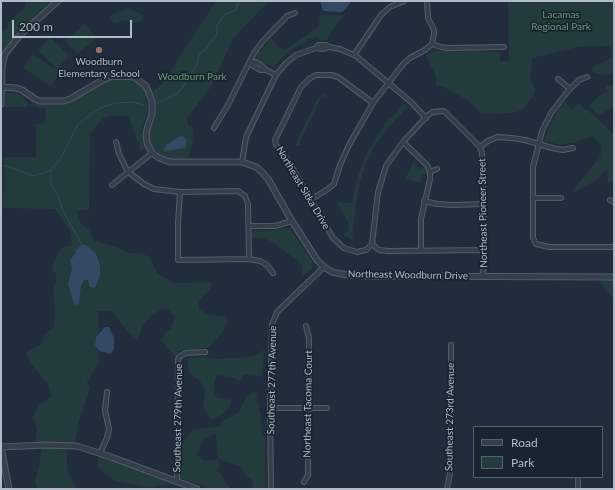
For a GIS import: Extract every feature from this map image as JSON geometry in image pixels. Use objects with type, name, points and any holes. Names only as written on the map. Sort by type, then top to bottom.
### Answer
[{"type":"street","points":[[1,104],[2,66],[5,54],[20,35],[58,1]]},
{"type":"street","points":[[354,55],[381,15],[390,7],[404,1]]},
{"type":"street","points":[[310,200],[334,184],[344,154],[373,103],[389,82],[404,63],[432,44],[434,34],[428,18],[427,1]]},
{"type":"street","points":[[214,128],[228,105],[254,52],[287,16],[295,13]]},
{"type":"street","points":[[242,162],[246,137],[276,75],[286,63],[296,55],[316,48],[318,45],[322,44],[354,55],[389,82],[426,118]]},
{"type":"street","points":[[432,44],[449,48],[504,47]]},
{"type":"street","points":[[249,63],[260,70],[266,70],[276,75]]},
{"type":"street","name":"Northeast Sitka Drive","points":[[372,244],[366,250],[357,252],[344,248],[330,235],[289,162],[276,145],[275,140],[301,87],[316,75],[331,75],[338,77],[373,103]]},
{"type":"street","points":[[2,88],[16,88],[22,90],[35,100],[64,101],[109,77],[134,77],[146,86],[152,102],[152,114],[146,135],[147,143],[152,153],[159,158],[170,162],[242,162],[250,164],[262,172],[268,179],[292,221],[317,260],[324,267]]},
{"type":"street","points":[[587,77],[579,80],[570,89],[542,131],[533,167],[533,238],[536,244],[549,247],[614,247]]},
{"type":"street","points":[[558,79],[570,89]]},
{"type":"street","name":"Northeast Pioneer Street","points":[[372,244],[378,192],[386,166],[403,142],[426,118],[434,112],[444,111],[480,147],[483,160],[483,276]]},
{"type":"street","points":[[480,147],[488,141],[497,138],[512,138],[563,150],[573,148]]},
{"type":"street","points":[[116,142],[119,154],[128,172],[144,184],[154,189],[180,192],[238,191],[242,193],[247,200],[249,259]]},
{"type":"street","points":[[403,142],[427,165],[430,172],[430,179],[421,219],[421,251]]},
{"type":"street","points":[[112,185],[152,153]]},
{"type":"street","points":[[430,172],[437,169]]},
{"type":"street","points":[[180,192],[178,260],[249,259],[260,261],[267,265],[273,273]]},
{"type":"street","points":[[533,198],[561,198]]},
{"type":"street","points":[[424,201],[444,205],[484,204]]},
{"type":"street","points":[[248,226],[275,226],[283,225],[292,221]]},
{"type":"street","points":[[372,244],[379,250],[388,251],[484,250]]},
{"type":"street","name":"Northeast Woodburn Drive","points":[[324,267],[332,272],[347,275],[614,277]]},
{"type":"street","name":"Southeast 277th Avenue","points":[[271,489],[271,333],[274,318],[277,312],[324,267]]},
{"type":"street","name":"Northeast Tacoma Court","points":[[304,482],[308,475],[309,335],[306,326]]},
{"type":"street","name":"Southeast 273rd Avenue","points":[[447,489],[450,473],[451,442],[451,345]]},
{"type":"street","name":"Southeast 279th Avenue","points":[[177,482],[178,360],[179,357],[186,353],[204,352]]},
{"type":"street","points":[[100,453],[107,438],[109,429],[105,411],[107,392]]},
{"type":"street","points":[[270,408],[327,408]]},
{"type":"street","points":[[9,489],[1,448],[67,445],[77,446],[100,453],[197,489]]},
{"type":"street","points":[[578,478],[578,489]]},
{"type":"green space","points":[[26,1],[54,1],[8,46],[1,62],[1,32],[7,29],[8,22],[24,9]]},
{"type":"green space","name":"Woodburn Park","points":[[216,1],[269,1],[234,37],[210,88],[187,118],[188,126],[194,128],[192,145],[188,158],[170,158],[163,156],[151,146],[149,139],[149,130],[154,111],[152,92],[162,84]]},
{"type":"green space","name":"Lacamas Regional Park","points":[[508,1],[614,1],[614,72],[607,75],[594,73],[592,70],[594,65],[604,62],[612,57],[610,46],[578,47],[532,58],[530,78],[535,89],[533,97],[522,110],[513,113],[481,114],[468,100],[443,87],[436,86],[436,77],[426,55],[435,51],[500,52],[500,61],[509,61]]},
{"type":"green space","points":[[130,8],[144,16],[142,20],[135,23],[122,20],[116,23],[112,22],[110,19],[112,14]]},
{"type":"green space","points":[[321,15],[345,15],[332,30],[327,41],[319,41],[319,37],[308,39],[307,43],[292,49],[274,67],[257,60],[257,55],[271,39],[280,48],[285,50],[318,27]]},
{"type":"green space","points":[[85,24],[97,38],[77,54],[65,40]]},
{"type":"green space","points":[[50,37],[69,56],[57,69],[38,50]]},
{"type":"green space","points":[[32,54],[60,72],[51,86],[23,68]]},
{"type":"green space","points":[[123,78],[134,80],[142,86],[146,95],[148,109],[141,132],[145,149],[140,152],[140,147],[128,116],[110,116],[103,118],[90,134],[89,210],[77,210],[80,222],[89,230],[95,241],[117,247],[129,253],[141,253],[150,257],[157,273],[174,283],[212,282],[211,289],[199,300],[199,309],[207,314],[224,317],[228,322],[222,333],[209,347],[179,351],[175,357],[161,340],[166,332],[171,329],[175,316],[169,310],[162,309],[152,315],[143,324],[138,340],[128,332],[112,311],[98,311],[99,328],[95,346],[100,361],[87,381],[90,388],[79,421],[75,443],[35,442],[37,429],[33,418],[38,405],[51,397],[48,384],[30,362],[26,353],[41,345],[44,335],[54,327],[55,311],[53,288],[56,282],[56,274],[52,269],[61,248],[72,245],[70,230],[55,209],[3,208],[4,157],[36,157],[36,124],[43,124],[46,120],[45,108],[30,107],[32,102],[39,104],[63,104],[79,97],[106,81]],"holes":[[[76,250],[100,276],[97,281],[84,279],[81,286],[79,299],[74,305],[68,284],[72,269],[70,260]]]},
{"type":"green space","points":[[614,84],[614,106],[599,116],[589,106],[599,96],[608,91],[605,86]]},
{"type":"green space","points":[[6,93],[16,93],[21,95],[28,102],[27,107],[5,107]]},
{"type":"green space","points":[[323,93],[328,99],[322,96],[300,142],[301,146],[295,145],[318,97],[320,97]]},
{"type":"green space","points":[[564,102],[572,109],[579,104],[595,116],[614,135],[614,180],[608,184],[607,169],[595,181],[574,192],[573,190],[600,157],[602,145],[592,136],[573,143],[561,145],[544,141],[549,126]]},
{"type":"green space","points":[[404,103],[408,107],[393,122],[376,144],[367,161],[360,181],[352,241],[343,234],[349,231],[349,224],[337,202],[352,203],[358,175],[367,152],[389,118],[390,119]]},
{"type":"green space","points":[[416,157],[418,159],[414,163],[420,169],[424,165],[428,174],[422,175],[421,183],[405,179]]},
{"type":"green space","points":[[290,228],[312,261],[313,266],[311,270],[302,276],[302,266],[298,261],[266,239],[252,238],[252,233],[254,230],[269,231]]},
{"type":"green space","points":[[601,279],[614,279],[614,299],[605,290]]},
{"type":"green space","points":[[264,350],[262,377],[244,374],[240,381],[231,377],[218,375],[215,380],[214,392],[217,398],[232,400],[230,407],[220,416],[211,419],[203,404],[205,391],[200,381],[189,373],[187,359],[200,357],[218,359],[240,358],[254,356]]},
{"type":"green space","points":[[255,391],[261,415],[262,433],[265,440],[265,489],[253,489],[253,481],[246,476],[240,466],[218,459],[220,464],[217,471],[222,475],[224,481],[231,489],[210,489],[180,478],[180,448],[192,430],[220,426],[223,421],[239,412],[246,397]],"holes":[[[216,434],[218,459],[204,461],[197,455],[201,444],[205,438]]]},
{"type":"green space","points":[[43,447],[67,448],[67,470],[77,489],[37,489],[35,482]]},
{"type":"green space","points":[[98,455],[174,483],[150,488],[116,481],[106,475],[98,467]]},
{"type":"water","points":[[320,1],[351,1],[342,12],[323,11]]},
{"type":"water","points":[[182,136],[187,140],[185,148],[165,151],[164,148],[167,145],[178,137]]},
{"type":"water","points":[[82,245],[86,245],[96,254],[100,265],[100,276],[95,288],[90,287],[88,280],[84,280],[81,286],[79,304],[74,305],[68,284],[72,269],[70,260],[76,250]]},
{"type":"water","points":[[105,327],[109,327],[114,338],[114,348],[111,354],[99,351],[95,346],[96,337]]},
{"type":"waterway","points":[[157,103],[178,93],[198,62],[199,54],[206,49],[217,34],[216,27],[224,15],[236,10],[239,1]]},
{"type":"waterway","points":[[4,166],[34,176],[51,170],[61,158],[78,124],[100,108],[116,103],[132,102],[143,105]]},
{"type":"waterway","points":[[51,170],[51,184],[58,196],[62,209],[82,245]]},
{"type":"place","name":"Woodburn Elementary School","points":[[99,50]]}]
